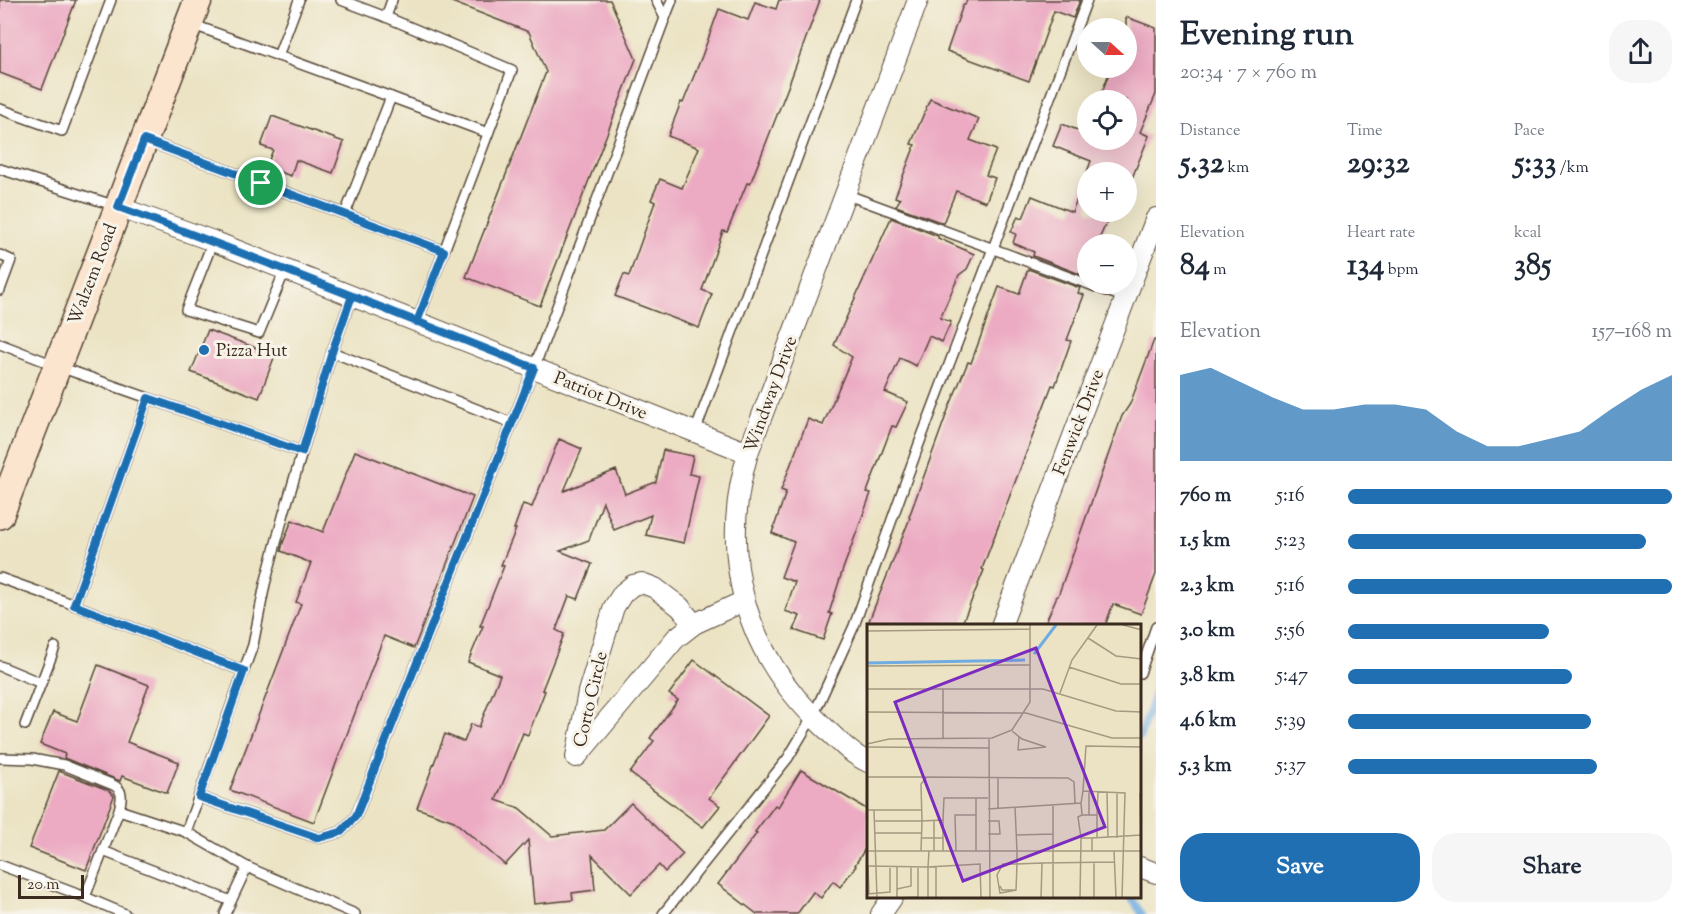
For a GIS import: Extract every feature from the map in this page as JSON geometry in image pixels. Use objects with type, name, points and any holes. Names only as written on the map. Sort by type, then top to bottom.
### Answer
[{"type":"main road","name":"Walzem Road","points":[[0,515],[193,11]]},
{"type":"street","name":"Windway Drive","points":[[867,761],[842,744],[813,716],[786,686],[770,661],[754,630],[744,601],[738,571],[735,522],[748,453],[918,0]]},
{"type":"street","name":"Patriot Drive","points":[[118,207],[213,241],[748,453]]},
{"type":"street","name":"Fenwick Drive","points":[[1002,624],[1156,218]]},
{"type":"street","name":"Corto Circle","points":[[694,624],[680,607],[655,588],[642,583],[633,585],[622,593],[614,607],[588,692],[576,757],[676,638],[694,624],[744,601]]},
{"type":"street","points":[[1141,867],[1156,873]]},
{"type":"street","points":[[881,914],[891,899]]},
{"type":"lane","points":[[0,109],[62,131],[111,0]]},
{"type":"lane","points":[[278,56],[299,0]]},
{"type":"lane","points":[[341,0],[512,70],[417,322]]},
{"type":"lane","points":[[386,17],[392,0]]},
{"type":"lane","points":[[656,0],[665,18]]},
{"type":"lane","points":[[199,797],[319,838],[341,832],[356,816],[534,368],[672,0]]},
{"type":"lane","points":[[695,432],[856,0]]},
{"type":"lane","points":[[663,914],[788,758],[813,716],[854,626],[919,444],[1087,0]]},
{"type":"lane","points":[[193,11],[278,56],[488,133]]},
{"type":"lane","points":[[345,214],[391,97]]},
{"type":"lane","points":[[144,140],[444,251]]},
{"type":"lane","points":[[0,168],[118,207]]},
{"type":"lane","points":[[845,194],[1126,298]]},
{"type":"lane","points":[[213,241],[186,310],[259,333],[285,270]]},
{"type":"lane","points":[[0,255],[11,260],[0,290]]},
{"type":"lane","points":[[186,832],[253,645],[265,584],[302,452],[332,352],[352,296]]},
{"type":"lane","points":[[0,344],[302,452]]},
{"type":"lane","points":[[332,352],[512,423]]},
{"type":"lane","points":[[74,605],[148,398]]},
{"type":"lane","points":[[0,578],[244,671]]},
{"type":"lane","points":[[1141,670],[1156,627]]},
{"type":"lane","points":[[25,725],[55,647]]},
{"type":"lane","points":[[0,666],[41,683]]},
{"type":"lane","points":[[0,758],[32,759],[64,765],[117,786],[120,790],[122,797],[119,810],[85,897]]},
{"type":"lane","points":[[119,810],[186,832],[247,867],[355,914]]},
{"type":"lane","points":[[103,851],[231,901]]},
{"type":"lane","points":[[0,865],[125,914]]},
{"type":"lane","points":[[225,914],[247,867]]},
{"type":"building","points":[[0,0],[76,0],[42,89],[0,73]]},
{"type":"building","points":[[449,0],[610,0],[636,59],[540,306],[466,277],[546,72],[529,32]]},
{"type":"building","points":[[779,0],[820,0],[750,184],[747,183],[727,232],[723,231],[702,290],[712,294],[699,328],[615,296],[624,274],[629,276],[655,202],[651,200],[660,179],[682,188],[699,148],[668,136],[719,9],[748,20],[755,2],[776,9]]},
{"type":"building","points":[[967,0],[1080,0],[1073,18],[1054,11],[1029,81],[947,51],[963,5]]},
{"type":"building","points":[[1137,21],[1156,28],[1156,94],[1140,132],[1149,136],[1137,166],[1137,162],[1091,162],[1053,146],[1062,124],[1077,130],[1077,150],[1137,150],[1137,90],[1103,90],[1107,78],[1137,78]]},
{"type":"building","points":[[930,99],[979,119],[970,140],[996,150],[986,175],[995,178],[986,202],[956,191],[943,223],[896,206],[900,199],[895,197],[915,145],[911,144]]},
{"type":"building","points":[[272,116],[344,142],[333,173],[296,160],[291,176],[266,167],[273,150],[261,146]]},
{"type":"building","points":[[1032,196],[1072,212],[1077,199],[1077,222],[1107,222],[1101,234],[1077,234],[1077,273],[1033,256],[1034,252],[1013,243],[1016,234],[1011,232],[1018,216],[1023,218]]},
{"type":"building","points":[[891,218],[938,236],[974,254],[967,269],[959,275],[940,318],[951,322],[942,342],[929,336],[916,366],[900,358],[885,392],[908,402],[896,427],[892,426],[867,492],[871,493],[843,569],[823,640],[794,630],[800,616],[785,611],[795,582],[781,577],[794,542],[772,533],[786,492],[781,490],[808,419],[823,425],[852,357],[834,345]]},
{"type":"building","points":[[1028,269],[1077,287],[1077,294],[1084,295],[1067,340],[1071,341],[1055,386],[1052,385],[982,569],[984,570],[962,624],[868,624],[910,518],[948,410],[968,362],[971,363],[999,287],[1019,294]]},
{"type":"building","points":[[208,330],[275,355],[259,398],[191,372]]},
{"type":"building","points":[[1154,340],[1156,340],[1156,574],[1141,614],[1113,604],[1106,624],[1045,624],[1058,596],[1122,416],[1130,404]]},
{"type":"building","points":[[559,439],[582,449],[564,491],[616,470],[625,494],[656,482],[663,450],[693,456],[689,474],[699,476],[684,543],[646,535],[651,515],[614,530],[603,502],[589,540],[560,551],[592,564],[578,599],[569,596],[556,630],[564,634],[542,690],[545,691],[528,735],[523,733],[496,800],[519,808],[552,836],[604,830],[631,803],[683,854],[665,872],[659,865],[631,894],[592,855],[595,890],[572,893],[573,900],[534,904],[528,840],[505,865],[454,821],[417,808],[445,734],[464,742],[471,724],[479,727],[500,675],[468,662],[504,566],[501,565],[516,529],[514,529],[523,504],[532,507]]},
{"type":"building","points":[[355,451],[473,497],[414,648],[384,636],[314,822],[230,790],[301,604],[296,602],[311,563],[281,551],[283,543],[292,520],[323,532]]},
{"type":"building","points":[[694,660],[769,716],[709,798],[720,806],[703,827],[630,773],[654,741],[650,738],[678,700],[669,694]]},
{"type":"building","points":[[98,665],[149,685],[127,742],[179,762],[167,793],[122,776],[120,781],[64,758],[65,754],[40,744],[53,712],[77,721]]},
{"type":"building","points":[[801,770],[867,809],[867,846],[856,866],[840,887],[833,881],[821,898],[813,892],[797,914],[757,914],[718,884],[775,805],[778,807]]},
{"type":"building","points":[[59,771],[108,790],[114,796],[86,870],[29,848]]},
{"type":"waterway","points":[[1141,734],[1156,689]]},
{"type":"waterway","points":[[1132,899],[1142,914]]},
{"type":"place","name":"Pizza Hut","points":[[204,350]]},
{"type":"route","points":[[261,183],[144,140],[118,207],[213,241],[352,296],[534,368],[356,816],[341,832],[319,838],[199,797],[244,671],[74,605],[148,398],[302,452],[332,352],[352,296],[417,322],[444,251],[261,183]]}]
